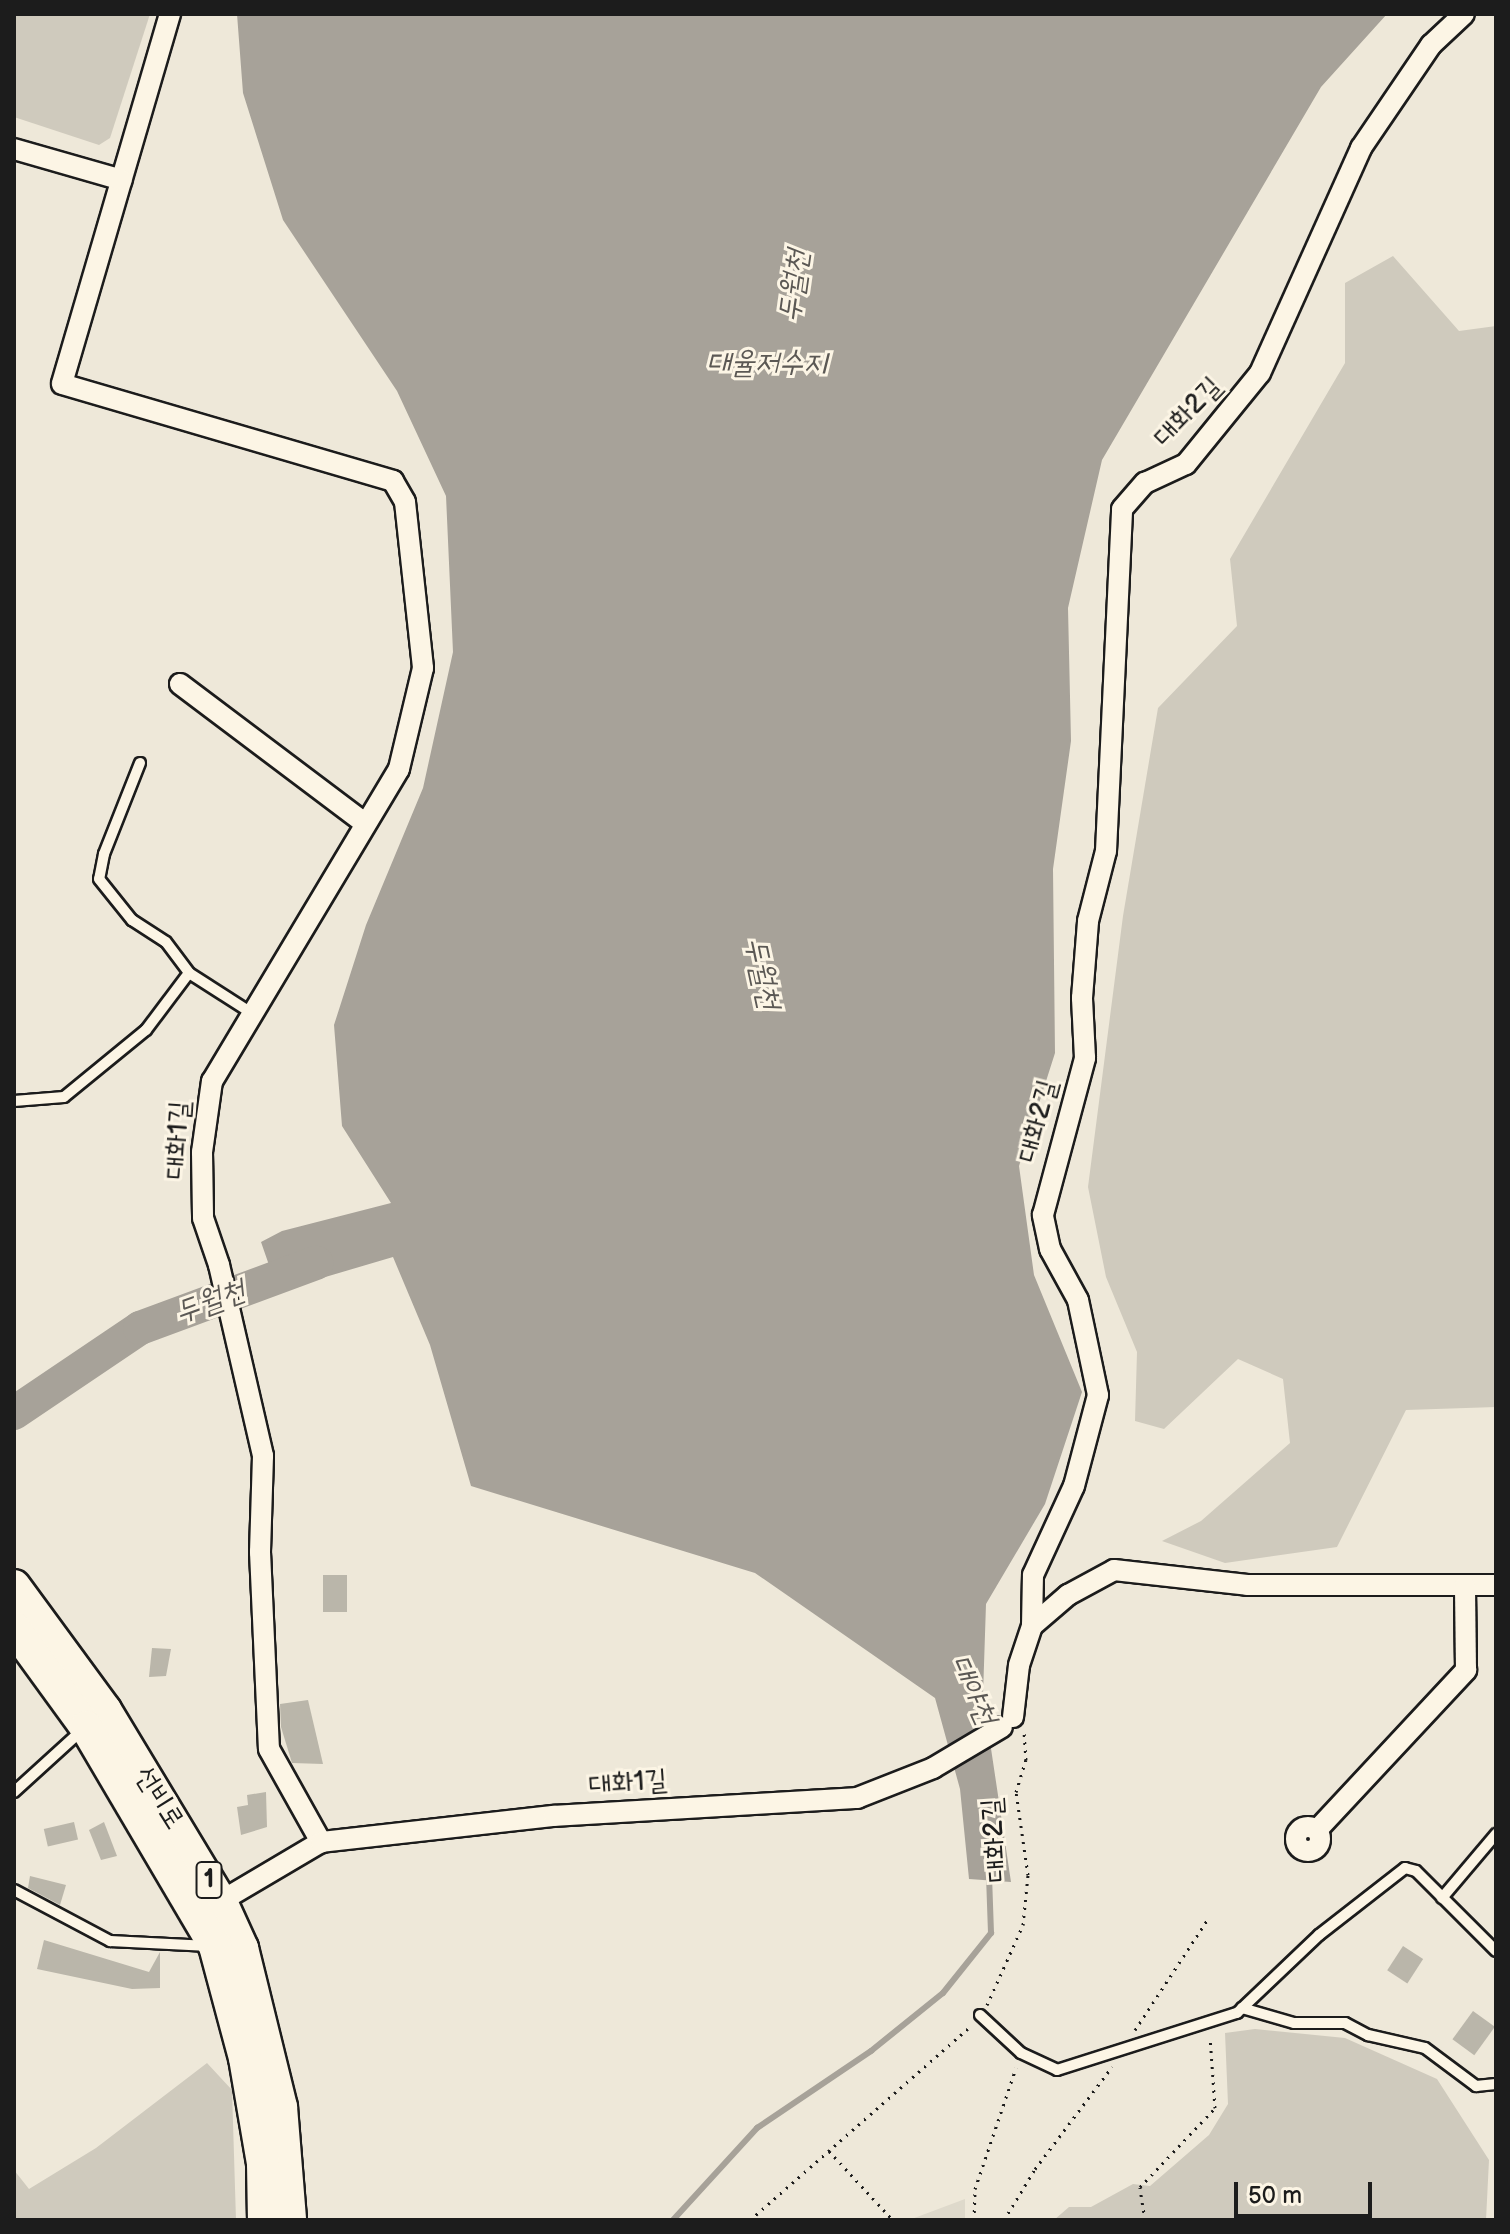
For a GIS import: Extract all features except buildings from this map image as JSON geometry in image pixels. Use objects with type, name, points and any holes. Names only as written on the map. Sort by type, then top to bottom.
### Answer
[{"type":"main road","name":"선비로","points":[[14,1586],[105,1710],[209,1908],[215,1946],[245,2058],[263,2163],[264,2220]]},
{"type":"main road","name":"선비로","points":[[14,1628],[86,1727],[209,1908],[242,1948],[281,2107],[290,2220]]},
{"type":"street","points":[[14,149],[122,180],[170,14]]},
{"type":"street","name":"대화2길","points":[[1008,1722],[1019,1665],[1032,1626],[1033,1575],[1074,1486],[1098,1395],[1078,1300],[1050,1249],[1043,1215],[1085,1058],[1082,998],[1088,921],[1106,851],[1122,509],[1145,483],[1186,464],[1260,373],[1361,148],[1431,45],[1464,14]]},
{"type":"street","name":"대화1길","points":[[122,180],[62,384],[393,481],[405,502],[423,668],[399,769],[363,822],[212,1081],[202,1152],[203,1218],[219,1265],[263,1456],[260,1552],[269,1749],[321,1842]]},
{"type":"street","points":[[180,684],[363,822]]},
{"type":"street","points":[[1032,1626],[1068,1595],[1114,1570],[1247,1585],[1496,1585]]},
{"type":"street","points":[[1317,1830],[1466,1670],[1465,1586]]},
{"type":"street","name":"대화1길","points":[[209,1908],[321,1842],[554,1816],[857,1798],[933,1768],[1008,1722]]},
{"type":"lane","points":[[140,763],[104,854],[99,879],[132,920],[166,942],[189,973],[253,1014]]},
{"type":"lane","points":[[14,1101],[64,1097],[146,1030],[189,973]]},
{"type":"lane","points":[[14,1792],[86,1727]]},
{"type":"lane","points":[[1442,1898],[1496,1834]]},
{"type":"lane","points":[[980,2015],[1021,2053],[1057,2070],[1208,2021],[1242,2008],[1319,1935],[1405,1868],[1416,1871],[1496,1951]]},
{"type":"lane","points":[[14,1890],[110,1941],[215,1946]]},
{"type":"lane","points":[[1242,2008],[1294,2023],[1345,2023],[1368,2035],[1425,2048],[1476,2086],[1496,2084]]},
{"type":"path","name":"대화2길","points":[[750,2220],[980,2015],[997,1990],[1023,1925],[1028,1875],[1016,1792],[1026,1760],[1026,1736],[1008,1722]]},
{"type":"path","points":[[1145,2220],[1140,2187],[1215,2108],[1208,2021]]},
{"type":"path","points":[[974,2220],[975,2189],[1021,2053]]},
{"type":"path","points":[[829,2151],[893,2220]]},
{"type":"shaded area","points":[[14,14],[150,14],[110,138],[99,145],[14,117]]},
{"type":"shaded area","points":[[1393,256],[1459,331],[1496,326],[1496,1407],[1406,1410],[1337,1547],[1225,1563],[1162,1541],[1201,1521],[1290,1443],[1283,1379],[1238,1359],[1164,1429],[1135,1421],[1137,1352],[1106,1277],[1088,1187],[1123,916],[1158,708],[1237,626],[1230,559],[1345,363],[1345,283]]},
{"type":"shaded area","points":[[1255,2029],[1345,2038],[1437,2079],[1489,2160],[1486,2220],[1054,2220],[1069,2207],[1091,2207],[1133,2184],[1150,2186],[1209,2135],[1228,2104],[1225,2033]]},
{"type":"shaded area","points":[[207,2063],[232,2090],[236,2220],[14,2220],[14,2170],[29,2189],[96,2148]]},
{"type":"shaded area","points":[[965,2199],[965,2220],[909,2220]]},
{"type":"water","name":"대율저수지","points":[[237,14],[1387,14],[1321,87],[1102,460],[1068,608],[1071,741],[1053,869],[1055,1053],[1019,1166],[1034,1275],[1082,1392],[1045,1504],[986,1604],[983,1695],[1011,1882],[969,1879],[960,1789],[935,1698],[755,1573],[471,1486],[430,1345],[393,1257],[278,1291],[261,1242],[282,1231],[391,1203],[342,1126],[334,1025],[366,925],[423,788],[453,652],[446,496],[397,391],[283,220],[243,93]]},
{"type":"waterway","name":"두월천","points":[[14,1413],[140,1328],[316,1263]]},
{"type":"waterway","name":"대야천","points":[[673,2220],[757,2128],[871,2051],[943,1993],[991,1933],[989,1876]]}]
